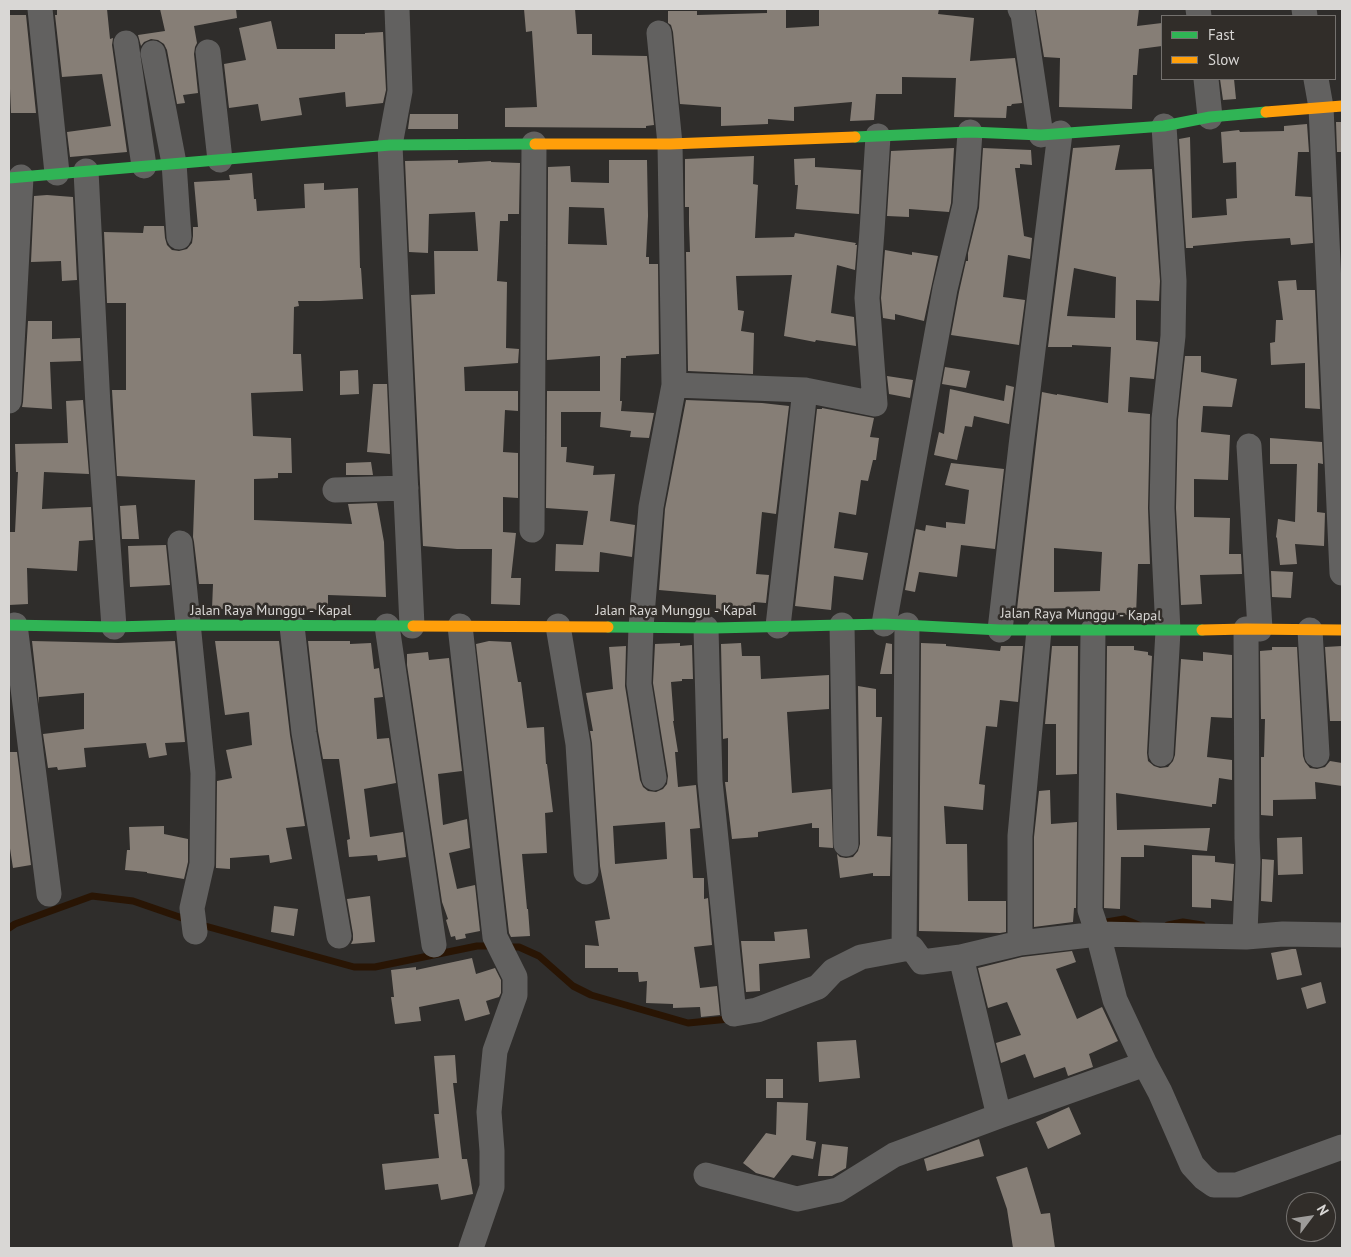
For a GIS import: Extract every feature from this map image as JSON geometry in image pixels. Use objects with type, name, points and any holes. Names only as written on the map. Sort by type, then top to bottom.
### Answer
[{"type":"street","points":[[40,9],[57,173]]},
{"type":"street","points":[[397,9],[400,92],[390,145],[412,626]]},
{"type":"street","points":[[1000,630],[1021,446],[1051,134],[1023,14],[1020,9]]},
{"type":"street","points":[[654,778],[639,684],[641,627],[651,507],[674,385],[670,144],[659,33]]},
{"type":"street","points":[[126,43],[144,166]]},
{"type":"street","points":[[208,52],[220,160]]},
{"type":"street","points":[[153,53],[174,164],[179,237]]},
{"type":"street","points":[[1206,80],[1210,117]]},
{"type":"street","points":[[1317,80],[1332,106],[1342,573]]},
{"type":"street","points":[[9,402],[15,177],[390,145],[670,144],[970,132],[1051,134],[1164,126],[1210,117],[1332,106]]},
{"type":"street","points":[[1162,754],[1168,631],[1163,498],[1164,418],[1173,336],[1174,282],[1164,126]]},
{"type":"street","points":[[904,948],[896,625],[946,289],[965,205],[970,132]]},
{"type":"street","points":[[674,385],[805,390],[875,404],[866,298],[878,136]]},
{"type":"street","points":[[532,530],[534,144]]},
{"type":"street","points":[[86,171],[98,406],[114,627]]},
{"type":"street","points":[[778,626],[805,390]]},
{"type":"street","points":[[1246,937],[1253,629],[1249,446]]},
{"type":"street","points":[[335,490],[406,488]]},
{"type":"street","points":[[180,542],[202,773],[202,864],[194,920]]},
{"type":"street","points":[[12,625],[49,894]]},
{"type":"street","name":"Jalan Raya Munggu - Kapal","points":[[12,625],[114,627],[188,625],[706,628],[896,625],[1000,630],[1342,630]]},
{"type":"street","points":[[842,625],[846,844]]},
{"type":"street","points":[[292,626],[304,733],[339,936]]},
{"type":"street","points":[[387,626],[434,945]]},
{"type":"street","points":[[460,626],[495,937],[515,976],[515,995],[494,1051],[489,1112],[492,1187],[471,1248]]},
{"type":"street","points":[[558,626],[578,744],[586,872]]},
{"type":"street","points":[[706,628],[710,780],[734,1014],[757,1010],[818,987],[833,971],[861,957],[904,948],[912,948],[922,962],[961,957],[1020,943],[1098,934],[1246,937],[1283,934],[1342,935]]},
{"type":"street","points":[[1020,943],[1020,836],[1039,630]]},
{"type":"street","points":[[1093,630],[1090,910],[1115,1000],[1160,1092],[1192,1165],[1204,1178],[1214,1185],[1237,1185],[1342,1147]]},
{"type":"street","points":[[1310,630],[1317,756]]},
{"type":"street","points":[[961,957],[999,1116]]},
{"type":"street","points":[[706,1175],[797,1199],[838,1190],[894,1155],[1145,1064]]},
{"type":"building","points":[[57,9],[107,9],[110,39],[113,38],[112,45],[127,152],[70,157],[67,132],[111,126],[102,74],[62,77],[55,15],[57,15]]},
{"type":"building","points":[[160,9],[236,9],[237,18],[194,26],[197,43],[194,54],[198,93],[183,95],[185,103],[177,104],[167,50],[164,44],[158,40],[151,39],[144,42],[141,46],[138,35],[165,31]]},
{"type":"building","points":[[524,9],[575,9],[577,34],[592,34],[592,55],[647,56],[654,125],[646,126],[646,128],[505,127],[505,108],[537,107],[532,31],[526,32]]},
{"type":"building","points":[[767,9],[786,9],[786,28],[819,26],[819,9],[939,9],[938,14],[974,18],[970,61],[1015,58],[1022,103],[1007,106],[1006,118],[954,117],[956,78],[902,77],[902,94],[876,94],[874,120],[850,121],[852,102],[794,107],[794,121],[768,119],[768,124],[721,126],[721,107],[680,104],[673,32],[671,25],[668,23],[668,11],[697,11],[697,15],[767,13]]},
{"type":"building","points":[[1036,9],[1139,9],[1137,26],[1161,23],[1161,46],[1139,49],[1137,75],[1133,75],[1132,109],[1059,107],[1060,58],[1044,57]]},
{"type":"building","points":[[9,15],[26,15],[36,113],[11,113],[9,89]]},
{"type":"building","points":[[271,21],[277,49],[335,49],[335,34],[383,32],[386,90],[383,103],[346,107],[345,92],[299,98],[302,115],[261,121],[258,104],[229,108],[224,64],[246,60],[239,28]]},
{"type":"building","points":[[1220,80],[1234,80],[1236,99],[1223,100]]},
{"type":"building","points":[[410,114],[458,114],[458,129],[408,129]]},
{"type":"building","points":[[1336,122],[1342,122],[1342,152],[1337,152]]},
{"type":"building","points":[[1307,124],[1309,152],[1298,152],[1295,196],[1311,197],[1313,243],[1291,245],[1290,238],[1186,248],[1179,139],[1190,137],[1192,218],[1227,215],[1226,199],[1237,198],[1236,162],[1223,163],[1221,132],[1239,130],[1240,132],[1284,131],[1284,126]]},
{"type":"building","points":[[1120,145],[1115,170],[1152,169],[1160,281],[1159,301],[1136,300],[1136,340],[1158,342],[1154,379],[1130,377],[1128,412],[1150,414],[1148,508],[1150,564],[1138,564],[1136,615],[1079,615],[1078,608],[1017,609],[1042,392],[1108,403],[1111,347],[1072,345],[1072,347],[1048,347],[1073,148]],"holes":[[[1074,268],[1116,277],[1115,318],[1067,316]],[[1054,548],[1102,552],[1100,591],[1054,592]]]},
{"type":"building","points":[[954,148],[949,212],[909,209],[909,217],[887,216],[891,151]]},
{"type":"building","points":[[983,148],[1031,150],[1032,165],[1020,164],[1020,168],[1015,168],[1024,236],[1032,238],[1030,259],[1008,255],[1003,297],[1025,300],[1019,345],[951,335],[979,208]]},
{"type":"building","points":[[754,156],[753,184],[758,185],[755,238],[794,237],[795,233],[856,243],[855,270],[837,265],[831,313],[854,317],[856,346],[816,340],[815,342],[784,336],[792,275],[736,276],[738,310],[744,311],[741,331],[754,333],[753,374],[688,371],[686,252],[690,252],[689,207],[685,207],[685,159]]},
{"type":"building","points":[[815,158],[815,167],[861,170],[859,214],[796,209],[798,185],[795,185],[794,159]]},
{"type":"building","points":[[458,160],[458,163],[491,161],[520,163],[519,214],[508,214],[508,221],[500,221],[497,281],[507,282],[506,348],[519,349],[518,363],[464,367],[465,391],[518,391],[518,411],[505,410],[503,452],[518,453],[518,498],[503,497],[503,532],[516,533],[511,578],[521,578],[520,605],[491,604],[492,549],[457,549],[423,546],[411,295],[435,294],[434,251],[478,251],[475,212],[429,214],[428,253],[409,252],[405,161]]},
{"type":"building","points":[[609,160],[647,160],[648,216],[646,257],[649,257],[649,264],[658,264],[659,354],[621,358],[620,401],[622,401],[621,411],[654,413],[649,438],[630,437],[631,431],[600,427],[601,412],[561,412],[561,447],[567,447],[566,462],[594,466],[593,475],[615,474],[610,521],[635,525],[632,557],[600,552],[599,572],[555,571],[556,544],[583,545],[588,511],[546,508],[547,391],[600,391],[600,356],[547,360],[548,167],[570,166],[571,182],[609,183]],"holes":[[[569,207],[604,208],[607,245],[568,244]]]},
{"type":"building","points":[[252,173],[257,211],[305,208],[304,184],[324,183],[324,190],[358,188],[360,268],[363,299],[298,301],[299,306],[294,307],[293,354],[301,354],[303,391],[251,393],[253,436],[291,438],[292,473],[278,473],[278,478],[254,479],[254,520],[352,524],[348,504],[377,503],[384,542],[386,597],[328,595],[328,610],[212,609],[213,584],[199,584],[193,537],[195,480],[117,476],[112,390],[126,390],[126,303],[107,303],[104,232],[143,233],[144,226],[164,226],[167,245],[172,250],[187,249],[192,243],[193,227],[198,227],[194,182],[230,180],[229,175]]},
{"type":"building","points":[[34,196],[73,197],[77,280],[62,281],[61,261],[31,262]]},
{"type":"building","points":[[885,250],[912,255],[912,252],[938,256],[924,321],[895,314],[895,320],[883,318],[881,298]]},
{"type":"building","points":[[1296,280],[1297,290],[1315,290],[1320,409],[1305,408],[1305,363],[1271,365],[1270,343],[1275,342],[1276,320],[1283,320],[1278,281]]},
{"type":"building","points":[[28,321],[52,321],[52,339],[80,338],[81,361],[50,362],[52,409],[22,407]]},
{"type":"building","points":[[1185,356],[1201,356],[1201,372],[1237,379],[1232,407],[1203,406],[1201,432],[1230,435],[1228,480],[1194,479],[1194,517],[1230,518],[1229,554],[1241,554],[1242,574],[1200,575],[1202,604],[1181,605],[1176,508],[1178,420]]},
{"type":"building","points":[[945,367],[970,371],[966,388],[942,384]]},
{"type":"building","points":[[358,370],[359,394],[340,395],[340,371]]},
{"type":"building","points":[[887,376],[913,380],[910,398],[889,394]]},
{"type":"building","points":[[373,384],[387,384],[390,454],[367,452]]},
{"type":"building","points":[[1006,385],[1014,387],[1009,424],[974,416],[972,427],[965,426],[957,460],[934,455],[939,432],[944,434],[950,389],[1004,401]]},
{"type":"building","points":[[83,400],[89,474],[44,472],[42,509],[91,507],[93,540],[79,541],[77,571],[27,568],[28,604],[9,605],[9,532],[15,532],[18,472],[16,472],[15,444],[68,443],[66,401]]},
{"type":"building","points":[[686,400],[789,406],[776,514],[762,512],[756,574],[769,575],[766,603],[754,602],[754,611],[716,611],[716,595],[659,590],[665,509]]},
{"type":"building","points":[[822,408],[874,418],[870,437],[879,438],[876,460],[873,460],[868,481],[861,480],[856,515],[839,512],[834,548],[868,553],[863,580],[834,576],[831,610],[795,606],[817,409]]},
{"type":"building","points":[[1270,438],[1322,442],[1323,464],[1318,463],[1317,512],[1325,513],[1324,546],[1295,544],[1297,564],[1280,565],[1276,537],[1278,519],[1295,522],[1297,464],[1270,464]]},
{"type":"building","points":[[371,462],[373,475],[346,475],[346,463]]},
{"type":"building","points":[[951,463],[1004,469],[995,549],[961,545],[957,577],[919,572],[915,592],[905,590],[916,529],[925,531],[926,525],[946,528],[946,522],[965,524],[969,490],[945,485]]},
{"type":"building","points":[[136,505],[139,539],[122,539],[120,506]]},
{"type":"building","points":[[166,545],[170,585],[130,587],[128,546]]},
{"type":"building","points":[[1271,571],[1293,572],[1291,598],[1272,597]]},
{"type":"building","points":[[32,641],[118,643],[175,641],[185,742],[165,743],[167,755],[149,758],[146,743],[84,748],[86,767],[58,770],[57,767],[48,768],[43,734],[84,729],[84,693],[39,697],[39,704]]},
{"type":"building","points":[[215,641],[279,641],[290,735],[305,826],[286,828],[292,859],[270,863],[269,855],[230,858],[230,869],[216,868],[217,781],[232,778],[226,750],[252,745],[249,712],[225,715]]},
{"type":"building","points":[[308,641],[350,641],[350,644],[371,643],[374,669],[379,668],[383,697],[374,698],[377,739],[389,738],[396,783],[364,789],[370,837],[403,832],[406,857],[378,861],[377,855],[349,857],[347,840],[350,839],[339,759],[323,759]]},
{"type":"building","points":[[489,641],[511,642],[518,682],[521,682],[527,728],[544,727],[546,764],[553,812],[545,813],[547,853],[522,854],[530,936],[511,937],[509,933],[476,644]]},
{"type":"building","points":[[680,643],[680,646],[692,645],[693,679],[671,682],[673,721],[678,752],[675,752],[678,787],[696,785],[700,828],[690,829],[693,878],[704,878],[704,899],[708,898],[712,945],[694,947],[700,988],[717,986],[720,1015],[701,1017],[700,1007],[673,1008],[673,1004],[646,1003],[647,981],[639,982],[638,972],[618,972],[618,968],[585,968],[585,945],[599,946],[595,921],[610,919],[600,866],[590,731],[593,731],[586,693],[613,689],[609,647],[626,646],[625,686],[640,780],[643,787],[648,791],[656,792],[663,789],[667,784],[668,776],[653,683],[655,644]],"holes":[[[665,822],[667,859],[615,864],[613,826]]]},
{"type":"building","points":[[741,643],[742,656],[760,656],[761,679],[829,675],[829,709],[787,712],[792,793],[831,789],[833,848],[819,847],[819,828],[812,828],[812,823],[758,832],[758,837],[732,839],[725,782],[728,782],[728,738],[723,739],[721,644]]},
{"type":"building","points":[[886,643],[892,644],[892,674],[880,674]]},
{"type":"building","points":[[921,643],[946,644],[946,646],[1000,651],[1001,646],[1023,646],[1018,702],[1000,700],[997,727],[986,726],[979,784],[985,785],[983,810],[944,806],[946,844],[967,844],[968,901],[1006,901],[1006,932],[919,931]]},
{"type":"building","points":[[1052,646],[1078,646],[1077,774],[1056,775],[1056,724],[1045,724]]},
{"type":"building","points":[[1107,646],[1134,646],[1134,650],[1148,652],[1148,655],[1152,656],[1147,753],[1148,761],[1160,768],[1168,767],[1175,755],[1181,659],[1203,661],[1203,652],[1232,655],[1232,718],[1211,717],[1207,757],[1232,760],[1232,780],[1219,778],[1216,804],[1212,804],[1212,807],[1116,793],[1117,830],[1210,828],[1207,851],[1144,845],[1144,857],[1121,857],[1120,909],[1104,908]]},
{"type":"building","points":[[1342,646],[1342,721],[1330,721],[1325,647]]},
{"type":"building","points":[[1272,647],[1297,647],[1303,756],[1305,762],[1310,768],[1317,769],[1325,767],[1330,761],[1342,763],[1342,786],[1315,782],[1316,799],[1273,800],[1273,816],[1261,815],[1261,757],[1264,757],[1265,719],[1261,719],[1260,651],[1272,650]]},
{"type":"building","points":[[428,652],[429,660],[449,658],[462,771],[438,774],[443,825],[467,819],[470,848],[449,853],[457,889],[475,885],[480,931],[465,934],[466,938],[456,940],[455,936],[451,937],[446,920],[448,919],[442,902],[407,665],[407,654]]},
{"type":"building","points":[[858,686],[876,689],[876,717],[882,717],[877,836],[891,837],[890,876],[873,876],[873,873],[840,878],[837,854],[840,857],[853,857],[858,851],[860,844]]},
{"type":"building","points":[[9,752],[17,752],[31,865],[13,868],[9,842]]},
{"type":"building","points":[[1050,790],[1051,824],[1077,822],[1076,908],[1074,908],[1073,922],[1034,927],[1034,837],[1039,791]]},
{"type":"building","points":[[164,826],[164,834],[188,839],[188,862],[184,879],[125,870],[127,850],[130,850],[129,827]]},
{"type":"building","points":[[1302,837],[1303,874],[1278,875],[1277,838]]},
{"type":"building","points":[[1192,855],[1215,856],[1215,862],[1234,864],[1232,901],[1211,899],[1211,908],[1192,907]]},
{"type":"building","points":[[1262,859],[1274,860],[1272,902],[1261,901]]},
{"type":"building","points":[[370,896],[375,942],[351,944],[353,934],[347,899]]},
{"type":"building","points":[[274,906],[298,909],[294,936],[271,932]]},
{"type":"building","points":[[807,929],[810,958],[759,964],[760,991],[746,992],[741,941],[775,941],[774,932]]},
{"type":"building","points":[[1296,949],[1302,975],[1277,980],[1271,953]]},
{"type":"building","points":[[1072,951],[1076,962],[1056,969],[1077,1019],[1102,1007],[1118,1041],[1089,1054],[1093,1067],[1068,1076],[1065,1067],[1034,1078],[1025,1054],[1001,1063],[996,1043],[1021,1035],[1007,1002],[988,1008],[978,968],[1022,957]]},
{"type":"building","points":[[472,958],[476,974],[495,968],[501,980],[501,993],[499,997],[486,1001],[490,1014],[465,1021],[459,999],[419,1007],[421,1021],[395,1024],[391,997],[394,997],[391,970],[416,967],[416,970]]},
{"type":"building","points":[[1321,982],[1326,1003],[1307,1009],[1301,988]]},
{"type":"building","points":[[856,1040],[860,1078],[819,1082],[817,1042]]},
{"type":"building","points":[[455,1055],[457,1083],[453,1083],[462,1159],[467,1159],[473,1194],[441,1200],[438,1184],[385,1190],[382,1164],[439,1158],[434,1114],[439,1114],[434,1056]]},
{"type":"building","points":[[766,1079],[783,1079],[783,1098],[766,1098]]},
{"type":"building","points":[[777,1102],[808,1103],[806,1140],[816,1142],[813,1159],[792,1155],[774,1178],[756,1173],[743,1163],[766,1133],[776,1135]]},
{"type":"building","points":[[1069,1107],[1081,1134],[1048,1149],[1036,1122]]},
{"type":"building","points":[[979,1139],[984,1156],[927,1171],[924,1159]]},
{"type":"building","points":[[822,1144],[848,1147],[846,1168],[832,1176],[818,1176]]},
{"type":"building","points":[[1027,1167],[1041,1214],[1050,1213],[1055,1248],[1013,1248],[1007,1209],[996,1177]]},
{"type":"waterway","points":[[9,928],[15,924],[92,896],[133,901],[188,920]]},
{"type":"waterway","points":[[1101,923],[1124,919],[1141,926]]},
{"type":"waterway","points":[[1168,925],[1183,922],[1202,925]]},
{"type":"waterway","points":[[198,924],[354,967],[375,967],[477,946],[490,946]]},
{"type":"waterway","points":[[508,947],[519,947],[539,956],[573,986],[591,995],[688,1023],[729,1019]]},
{"type":"traffic: fast","points":[[855,137],[970,132],[1041,135],[1164,126],[1210,117],[1266,112]]},
{"type":"traffic: fast","points":[[9,178],[390,145],[535,144]]},
{"type":"traffic: fast","points":[[608,627],[714,628],[884,624],[1000,630],[1202,630]]},
{"type":"traffic: fast","points":[[9,625],[114,627],[188,625],[413,626]]},
{"type":"traffic: slow","points":[[1266,112],[1342,106]]},
{"type":"traffic: slow","points":[[535,144],[670,144],[855,137]]},
{"type":"traffic: slow","points":[[413,626],[608,627]]},
{"type":"traffic: slow","points":[[1202,630],[1342,630]]}]
